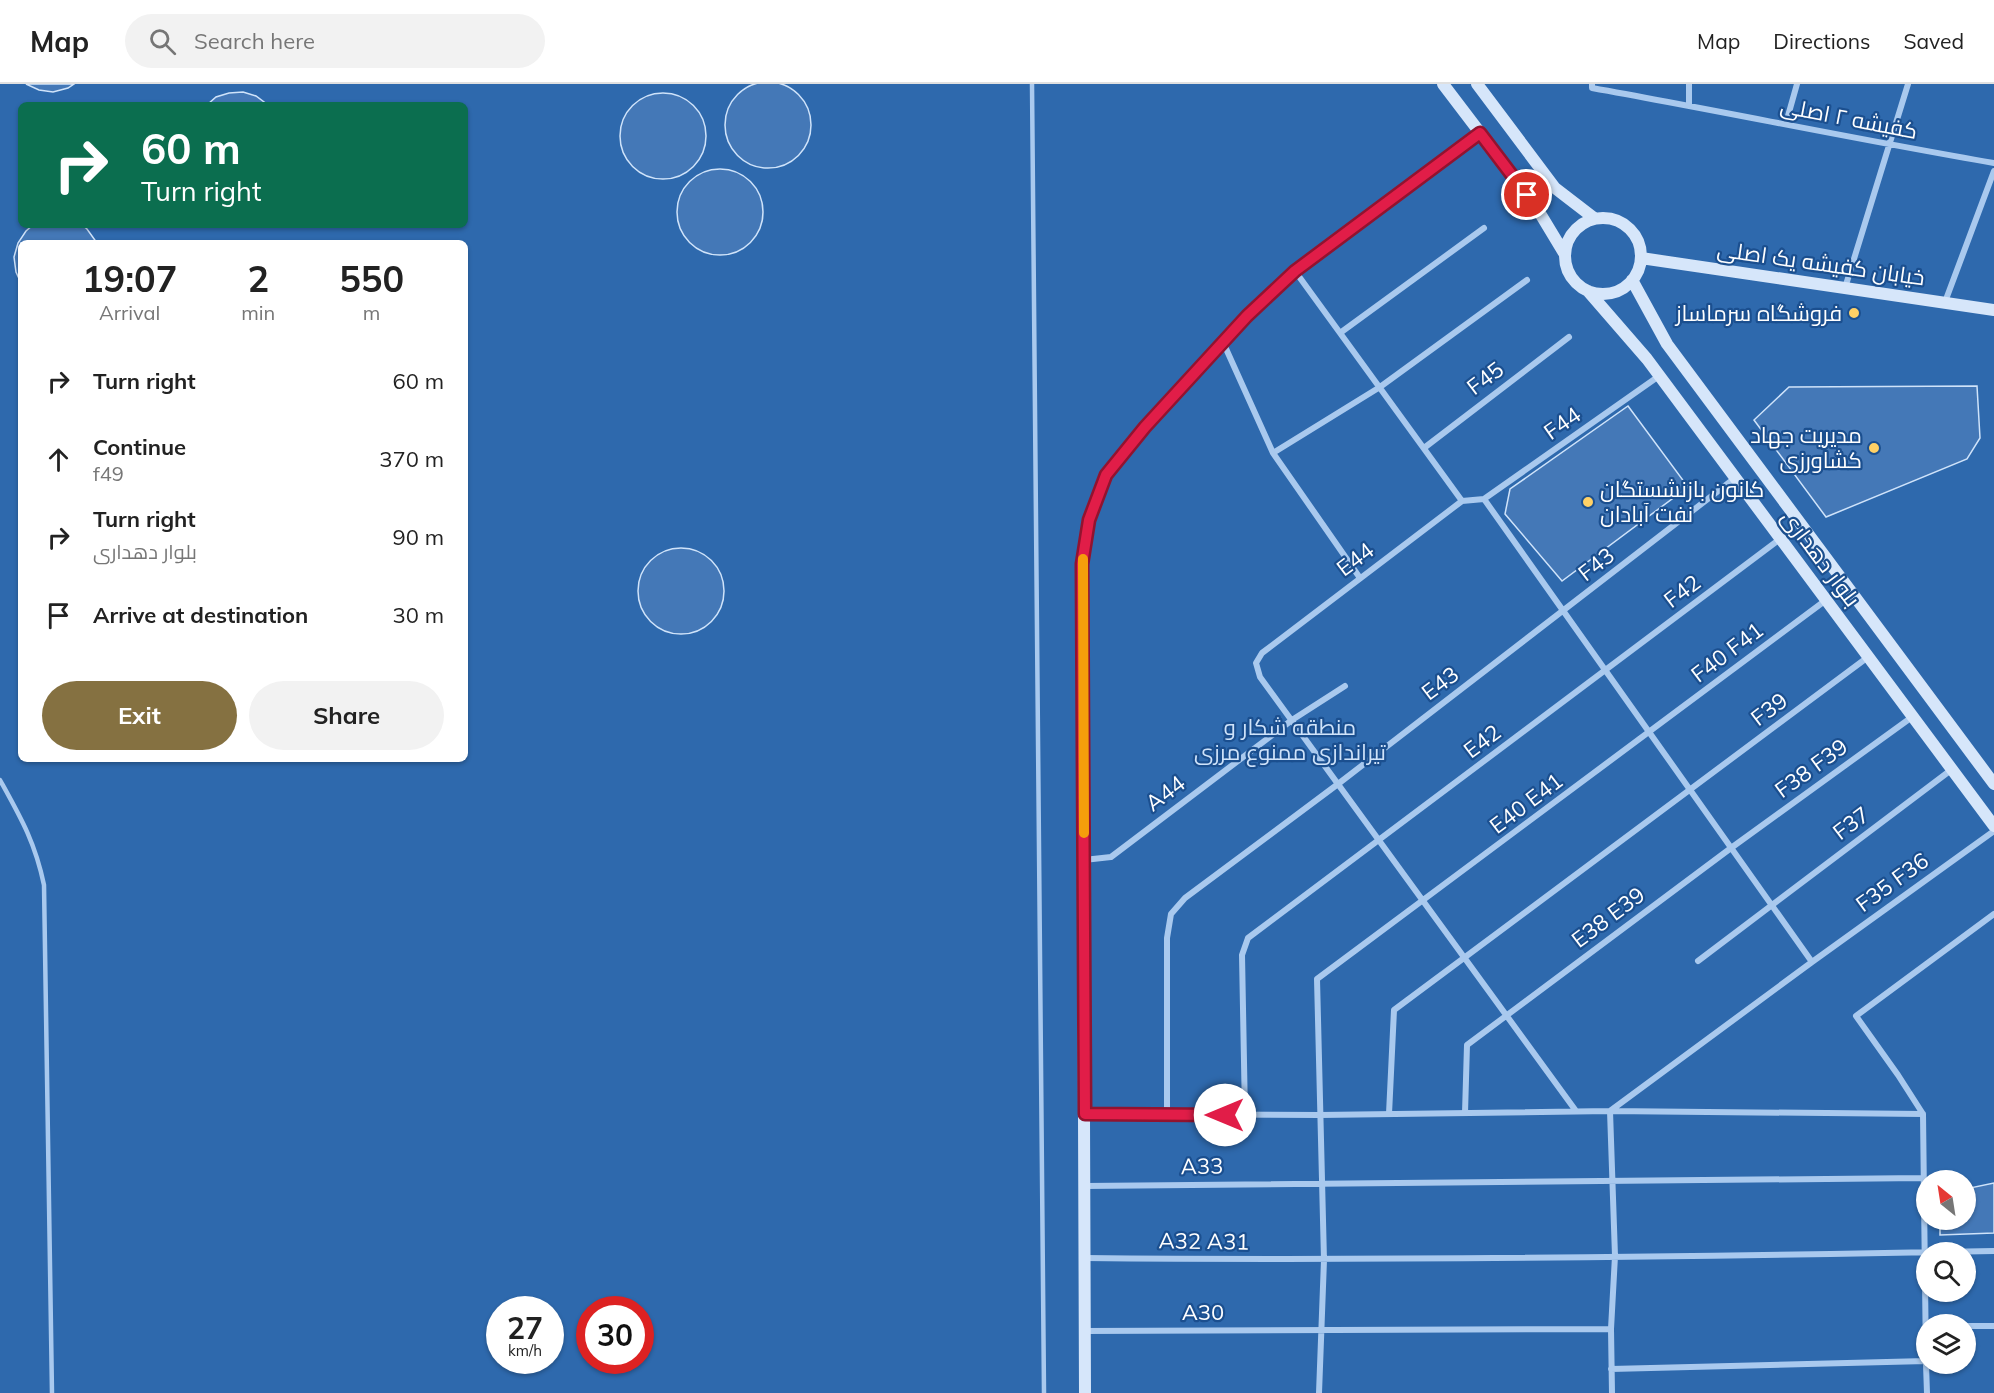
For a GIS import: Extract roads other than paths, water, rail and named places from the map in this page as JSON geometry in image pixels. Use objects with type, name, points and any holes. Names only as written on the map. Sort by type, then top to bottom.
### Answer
[{"type":"main road","points":[[1443,84],[1535,206],[1564,253]]},
{"type":"main road","points":[[1477,84],[1555,188],[1593,218]]},
{"type":"main road","points":[[1085,1393],[1082,564],[1089,520],[1106,475],[1145,427],[1247,316],[1295,271],[1480,133]]},
{"type":"main road","points":[[1605,217],[1628,226],[1640,246],[1641,258],[1638,270],[1623,288],[1612,293],[1600,294],[1588,291],[1570,276],[1565,265],[1564,253],[1567,241],[1582,223],[1593,218],[1605,217]]},
{"type":"main road","name":"خیابان کفیشه یک اصلی","points":[[1641,258],[1994,310]]},
{"type":"main road","name":"بلوار دهداری","points":[[1632,280],[1667,344],[1994,784]]},
{"type":"main road","name":"بلوار دهداری","points":[[1588,291],[1659,376],[1994,826]]},
{"type":"street","points":[[1689,84],[1689,105]]},
{"type":"street","points":[[1786,123],[1797,84]]},
{"type":"street","points":[[1844,288],[1908,84]]},
{"type":"street","name":"کفیشه ۲ اصلی","points":[[1592,86],[1786,123],[1890,146],[1994,163]]},
{"type":"street","points":[[1945,302],[1994,171]]},
{"type":"street","points":[[1340,333],[1484,228]]},
{"type":"street","points":[[1295,271],[1462,501],[1484,499],[1812,962]]},
{"type":"street","points":[[1274,453],[1380,387],[1527,280]]},
{"type":"street","name":"F45","points":[[1424,448],[1569,337]]},
{"type":"street","points":[[1223,342],[1274,453],[1360,578]]},
{"type":"street","name":"F44","points":[[1484,499],[1659,376]]},
{"type":"street","name":"F43","points":[[1564,611],[1736,478]]},
{"type":"street","name":"E44","points":[[1292,720],[1260,677],[1256,663],[1262,653],[1462,501]]},
{"type":"street","name":"F42","points":[[1606,671],[1781,539]]},
{"type":"street","name":"F40 F41","points":[[1650,733],[1826,600]]},
{"type":"street","name":"E43","points":[[1167,1114],[1167,938],[1171,914],[1185,898],[1564,611]]},
{"type":"street","name":"F39","points":[[1389,1114],[1394,1010],[1869,657]]},
{"type":"street","name":"E42","points":[[1245,1115],[1242,955],[1248,938],[1606,671]]},
{"type":"street","name":"A44","points":[[1084,860],[1110,857],[1292,720],[1345,686]]},
{"type":"street","name":"F38 F39","points":[[1731,848],[1912,716]]},
{"type":"street","points":[[1292,720],[1576,1111]]},
{"type":"street","name":"E40 E41","points":[[1320,1115],[1317,980],[1650,733]]},
{"type":"street","name":"F37","points":[[1698,961],[1952,769]]},
{"type":"street","name":"F35 F36","points":[[1610,1111],[1994,831]]},
{"type":"street","name":"E38 E39","points":[[1465,1113],[1467,1045],[1731,848]]},
{"type":"street","points":[[1923,1170],[1923,1114],[1857,1016],[1994,914]]},
{"type":"street","points":[[1085,1114],[1320,1115],[1576,1111],[1923,1114]]},
{"type":"street","points":[[1610,1111],[1615,1256],[1611,1329],[1612,1393]]},
{"type":"street","points":[[1318,1393],[1324,1260],[1320,1115]]},
{"type":"street","name":"A33","points":[[1084,1186],[1916,1178]]},
{"type":"street","name":"A32 A31","points":[[1976,1251],[1994,1251]]},
{"type":"street","name":"A32 A31","points":[[1084,1258],[1324,1260],[1767,1256],[1916,1252]]},
{"type":"street","points":[[1976,1326],[1994,1326]]},
{"type":"street","name":"A30","points":[[1084,1331],[1611,1329]]},
{"type":"street","points":[[1611,1369],[1916,1363]]},
{"type":"street","points":[[1926,1374],[1927,1393]]},
{"type":"lane","points":[[1032,84],[1044,1393]]},
{"type":"lane","points":[[0,780],[38,854],[44,885],[52,1393]]},
{"type":"place","name":"فروشگاه سرماساز","points":[[1854,313]]},
{"type":"place","name":"مدیریت جهاد کشاورزی","points":[[1874,448]]},
{"type":"place","name":"کانون بازنشستگان نفت آبادان","points":[[1588,502]]},
{"type":"park label","name":"منطقه شکار و تیراندازی ممنوع مرزی","points":[[1290,740]]}]
